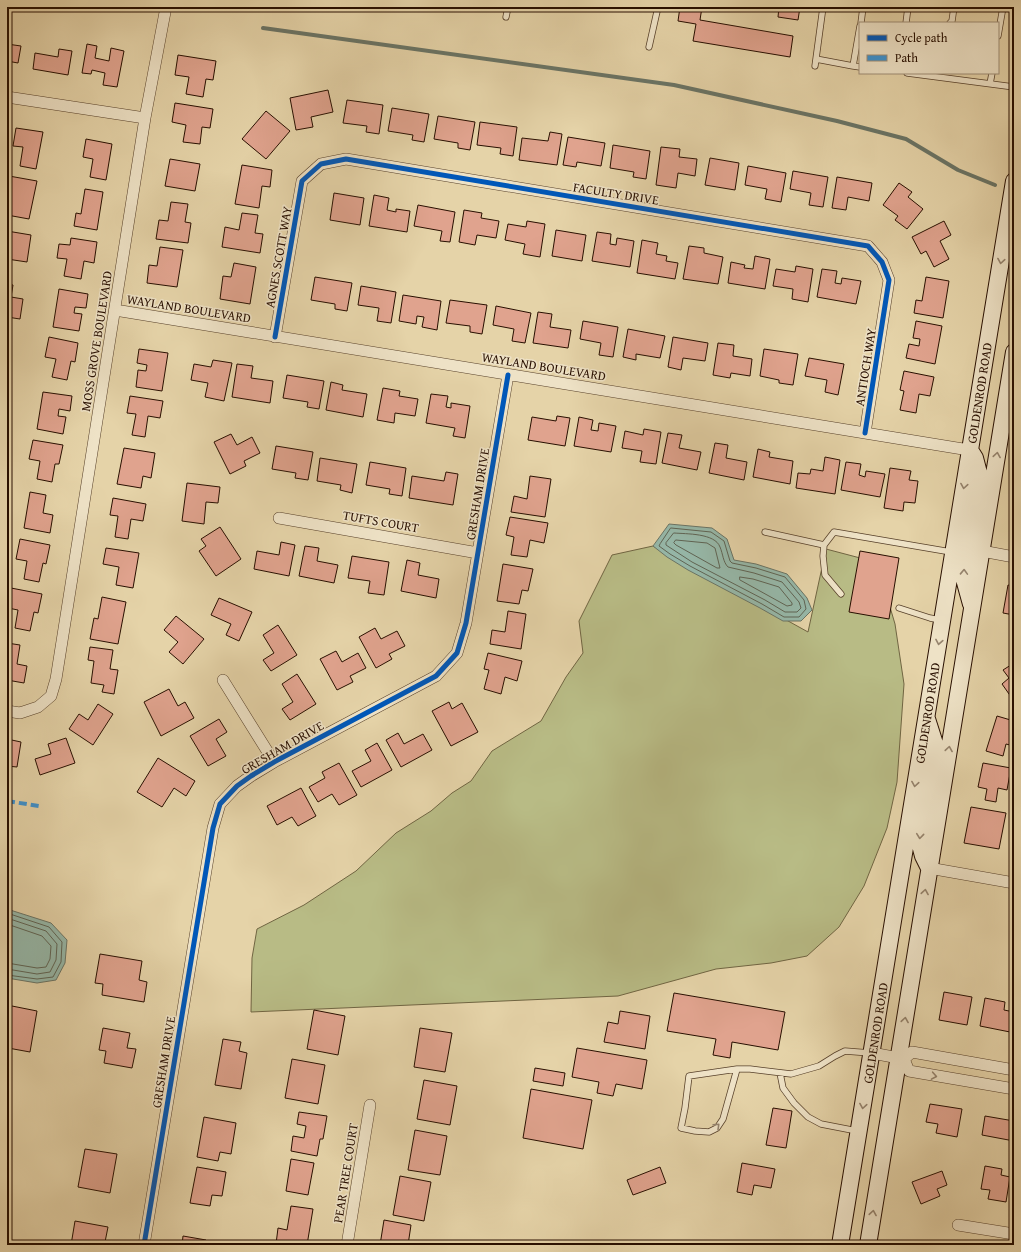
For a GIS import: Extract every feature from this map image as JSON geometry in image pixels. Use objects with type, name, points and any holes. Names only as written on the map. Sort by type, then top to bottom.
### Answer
[{"type":"main road","name":"GOLDENROD ROAD","points":[[840,1245],[1014,181]]},
{"type":"main road","name":"GOLDENROD ROAD","points":[[868,1245],[901,1059],[929,868],[1014,352]]},
{"type":"main road","points":[[969,450],[975,458],[980,476],[963,575],[972,610]]},
{"type":"main road","points":[[926,716],[935,744],[919,841],[923,856],[929,868]]},
{"type":"street","name":"MOSS GROVE BOULEVARD","points":[[7,711],[20,713],[38,707],[51,696],[56,679],[145,118],[166,7]]},
{"type":"street","points":[[7,97],[145,118]]},
{"type":"street","name":"FACULTY DRIVE","points":[[302,181],[321,164],[346,159],[868,246],[882,262],[889,280],[886,304]]},
{"type":"street","name":"AGNES SCOTT WAY","points":[[275,337],[302,181]]},
{"type":"street","name":"ANTIOCH WAY","points":[[865,433],[886,304]]},
{"type":"street","name":"WAYLAND BOULEVARD","points":[[115,310],[969,450]]},
{"type":"street","name":"GRESHAM DRIVE","points":[[144,1245],[213,828],[220,804],[237,786],[274,762],[436,676],[457,653],[466,623],[508,375]]},
{"type":"street","name":"TUFTS COURT","points":[[279,518],[478,553]]},
{"type":"street","points":[[982,551],[1014,557]]},
{"type":"street","points":[[223,680],[274,762]]},
{"type":"street","points":[[929,868],[1014,883]]},
{"type":"street","points":[[872,1053],[901,1059],[912,1052],[1014,1070]]},
{"type":"street","points":[[901,1059],[909,1071],[1014,1089]]},
{"type":"street","name":"PEAR TREE COURT","points":[[347,1245],[370,1106]]},
{"type":"street","points":[[958,1225],[1014,1234]]},
{"type":"lane","points":[[506,17],[508,7]]},
{"type":"lane","points":[[649,47],[658,7]]},
{"type":"lane","points":[[815,66],[823,7]]},
{"type":"lane","points":[[861,22],[863,7]]},
{"type":"lane","points":[[906,22],[908,7]]},
{"type":"lane","points":[[951,22],[954,7]]},
{"type":"lane","points":[[999,30],[1003,7]]},
{"type":"lane","points":[[853,66],[859,32]]},
{"type":"lane","points":[[816,59],[859,67]]},
{"type":"lane","points":[[922,74],[1014,87]]},
{"type":"lane","points":[[990,84],[992,74]]},
{"type":"lane","points":[[765,532],[824,545]]},
{"type":"lane","points":[[841,594],[825,575],[823,556],[824,545],[834,532],[953,553]]},
{"type":"lane","points":[[900,608],[930,618],[942,620]]},
{"type":"lane","points":[[737,1069],[723,1119],[717,1128],[709,1132],[680,1128],[685,1108],[689,1076],[737,1069],[791,1074],[819,1066],[845,1051],[872,1053]]},
{"type":"lane","points":[[780,1073],[783,1088],[794,1103],[808,1117],[821,1124],[859,1132]]},
{"type":"green space","points":[[653,546],[808,632],[826,549],[864,559],[882,580],[895,624],[904,684],[897,782],[887,828],[864,886],[839,927],[807,956],[771,963],[716,969],[618,996],[251,1012],[252,958],[257,929],[304,905],[356,871],[396,833],[431,811],[452,793],[471,781],[492,751],[541,721],[566,677],[583,653],[579,621],[612,555]]},
{"type":"water","points":[[669,524],[712,528],[727,539],[734,560],[756,564],[787,574],[807,598],[812,610],[801,621],[783,621],[688,570],[653,546]]},
{"type":"water","points":[[7,909],[51,923],[67,940],[65,963],[56,980],[37,983],[7,978]]},
{"type":"building","points":[[590,7],[606,7],[605,10]]},
{"type":"building","points":[[680,7],[702,7],[700,20],[793,36],[790,57],[693,41],[696,24],[678,21]]},
{"type":"building","points":[[779,7],[800,7],[798,20],[778,17]]},
{"type":"building","points":[[7,44],[21,46],[18,63],[7,61]]},
{"type":"building","points":[[87,44],[97,46],[95,58],[109,61],[111,48],[124,51],[117,87],[103,85],[105,73],[92,70],[91,74],[82,73]]},
{"type":"building","points":[[59,49],[72,51],[68,75],[33,69],[35,53],[58,57]]},
{"type":"building","points":[[178,55],[216,61],[213,80],[206,79],[203,97],[186,94],[189,77],[175,75]]},
{"type":"building","points":[[328,90],[333,112],[311,117],[313,127],[296,130],[290,98]]},
{"type":"building","points":[[347,100],[383,105],[379,134],[366,132],[367,126],[343,123]]},
{"type":"building","points":[[175,103],[213,109],[210,128],[202,127],[200,144],[183,142],[186,125],[172,122]]},
{"type":"building","points":[[392,108],[429,114],[424,142],[412,140],[413,135],[388,131]]},
{"type":"building","points":[[266,111],[290,131],[266,159],[242,139]]},
{"type":"building","points":[[438,116],[475,122],[470,150],[458,148],[458,143],[434,139]]},
{"type":"building","points":[[480,122],[517,127],[513,156],[500,154],[501,148],[477,145]]},
{"type":"building","points":[[16,128],[43,132],[36,169],[20,166],[23,147],[13,146]]},
{"type":"building","points":[[550,132],[562,134],[557,165],[519,160],[522,138],[548,141]]},
{"type":"building","points":[[568,137],[605,143],[601,166],[577,162],[576,167],[563,165]]},
{"type":"building","points":[[86,139],[112,144],[106,180],[90,177],[93,159],[83,157]]},
{"type":"building","points":[[613,145],[650,151],[646,179],[633,177],[634,172],[610,168]]},
{"type":"building","points":[[661,147],[680,149],[679,157],[697,159],[695,176],[678,173],[676,188],[656,185]]},
{"type":"building","points":[[710,158],[739,163],[735,190],[705,185]]},
{"type":"building","points":[[170,159],[200,164],[195,191],[165,186]]},
{"type":"building","points":[[242,165],[272,170],[270,187],[262,186],[259,208],[235,204]]},
{"type":"building","points":[[748,166],[786,173],[781,202],[765,199],[767,189],[745,185]]},
{"type":"building","points":[[793,171],[828,177],[823,207],[809,205],[811,193],[790,189]]},
{"type":"building","points":[[9,176],[37,181],[29,219],[7,215],[7,188]]},
{"type":"building","points":[[837,177],[872,183],[869,201],[848,197],[846,210],[832,208]]},
{"type":"building","points":[[899,183],[912,192],[908,197],[923,209],[907,229],[895,220],[898,216],[883,205]]},
{"type":"building","points":[[85,189],[103,192],[97,230],[74,226],[76,213],[81,214]]},
{"type":"building","points":[[334,193],[364,198],[360,225],[330,220]]},
{"type":"building","points":[[374,195],[389,198],[387,210],[396,212],[396,209],[410,211],[407,232],[369,226]]},
{"type":"building","points":[[171,202],[188,204],[185,222],[191,223],[188,243],[156,239],[159,220],[168,221]]},
{"type":"building","points":[[418,205],[455,212],[450,242],[440,241],[442,231],[414,226]]},
{"type":"building","points":[[464,210],[482,213],[481,218],[499,221],[496,238],[477,235],[475,245],[459,242]]},
{"type":"building","points":[[242,213],[258,215],[255,233],[263,234],[260,253],[222,247],[225,227],[239,230]]},
{"type":"building","points":[[527,221],[545,224],[540,257],[523,254],[525,244],[505,240],[508,224],[526,227]]},
{"type":"building","points":[[944,221],[951,235],[940,241],[949,259],[934,267],[926,251],[921,254],[912,237]]},
{"type":"building","points":[[556,230],[586,235],[582,261],[552,256]]},
{"type":"building","points":[[7,231],[31,235],[27,262],[7,259]]},
{"type":"building","points":[[597,232],[611,234],[610,244],[616,245],[617,238],[634,241],[630,267],[592,261]]},
{"type":"building","points":[[71,238],[97,242],[94,263],[84,261],[81,279],[64,276],[67,259],[57,258],[59,244],[70,245]]},
{"type":"building","points":[[642,240],[658,243],[656,254],[667,256],[666,261],[678,263],[675,279],[637,273]]},
{"type":"building","points":[[689,246],[704,248],[704,253],[723,257],[718,284],[683,279]]},
{"type":"building","points":[[160,247],[183,250],[177,287],[147,283],[149,265],[157,266]]},
{"type":"building","points":[[755,256],[770,259],[765,289],[728,283],[731,262],[745,265],[744,268],[753,269]]},
{"type":"building","points":[[234,263],[256,267],[250,304],[220,299],[223,276],[231,277]]},
{"type":"building","points":[[796,266],[813,269],[808,302],[792,299],[793,289],[773,286],[776,269],[795,272]]},
{"type":"building","points":[[822,269],[837,271],[835,283],[841,284],[842,278],[861,281],[856,304],[817,297]]},
{"type":"building","points":[[315,277],[352,283],[347,311],[335,309],[335,304],[311,300]]},
{"type":"building","points":[[926,277],[949,281],[943,318],[914,313],[916,300],[922,301]]},
{"type":"building","points":[[7,284],[13,285],[11,297],[23,299],[20,319],[7,317]]},
{"type":"building","points":[[361,286],[396,292],[391,323],[377,321],[379,308],[358,305]]},
{"type":"building","points":[[59,289],[88,294],[86,308],[75,307],[74,313],[82,314],[79,331],[53,327]]},
{"type":"building","points":[[403,295],[441,301],[437,330],[422,327],[424,317],[417,316],[416,324],[399,321]]},
{"type":"building","points":[[450,300],[487,305],[482,334],[470,332],[470,326],[446,323]]},
{"type":"building","points":[[496,306],[531,313],[525,343],[512,341],[514,329],[493,325]]},
{"type":"building","points":[[538,312],[552,314],[550,327],[571,330],[568,348],[533,343]]},
{"type":"building","points":[[583,321],[618,327],[613,357],[599,355],[601,343],[580,339]]},
{"type":"building","points":[[916,321],[942,326],[935,364],[906,358],[909,344],[919,346],[920,339],[913,338]]},
{"type":"building","points":[[628,329],[665,336],[660,358],[636,354],[636,360],[623,357]]},
{"type":"building","points":[[49,337],[78,343],[75,362],[71,361],[67,380],[52,377],[56,359],[45,357]]},
{"type":"building","points":[[673,337],[708,343],[705,361],[683,358],[681,370],[668,367]]},
{"type":"building","points":[[718,343],[734,345],[733,356],[752,359],[750,376],[731,373],[730,378],[713,375]]},
{"type":"building","points":[[139,349],[168,353],[162,391],[136,387],[138,370],[146,371],[147,365],[137,363]]},
{"type":"building","points":[[764,349],[798,354],[793,385],[779,383],[779,380],[760,376]]},
{"type":"building","points":[[809,358],[844,364],[838,395],[825,392],[827,380],[805,376]]},
{"type":"building","points":[[213,360],[232,363],[224,401],[205,397],[208,383],[191,380],[194,364],[211,367]]},
{"type":"building","points":[[237,364],[253,366],[251,378],[273,381],[270,403],[232,397]]},
{"type":"building","points":[[904,371],[934,377],[930,396],[919,394],[916,413],[900,410],[904,391],[900,390]]},
{"type":"building","points":[[287,375],[324,381],[319,409],[307,407],[308,402],[283,398]]},
{"type":"building","points":[[331,382],[343,385],[342,390],[367,394],[363,417],[326,410]]},
{"type":"building","points":[[383,388],[400,391],[399,396],[418,399],[415,416],[395,413],[394,423],[377,420]]},
{"type":"building","points":[[7,390],[10,391],[7,404]]},
{"type":"building","points":[[43,392],[72,396],[70,411],[59,409],[58,416],[66,417],[63,434],[37,429]]},
{"type":"building","points":[[431,394],[448,396],[446,407],[451,408],[451,403],[470,406],[465,438],[453,436],[455,428],[426,423]]},
{"type":"building","points":[[130,396],[163,401],[160,418],[148,416],[145,437],[132,435],[136,414],[127,413]]},
{"type":"building","points":[[557,416],[570,418],[565,446],[528,440],[532,417],[556,421]]},
{"type":"building","points":[[579,417],[593,420],[591,430],[598,431],[599,423],[616,426],[611,452],[574,446]]},
{"type":"building","points":[[644,429],[661,432],[656,464],[640,462],[642,451],[622,448],[625,431],[643,435]]},
{"type":"building","points":[[668,433],[682,435],[679,448],[701,452],[697,470],[662,463]]},
{"type":"building","points":[[231,434],[237,445],[252,437],[260,453],[244,461],[246,466],[230,474],[214,442]]},
{"type":"building","points":[[33,440],[63,445],[59,464],[55,464],[52,482],[37,479],[40,461],[29,459]]},
{"type":"building","points":[[715,443],[728,445],[726,458],[747,462],[744,480],[709,473]]},
{"type":"building","points":[[276,446],[313,452],[308,480],[295,478],[296,473],[272,469]]},
{"type":"building","points":[[124,448],[155,453],[151,478],[143,476],[141,488],[117,484]]},
{"type":"building","points":[[758,449],[770,452],[769,457],[793,461],[790,484],[753,477]]},
{"type":"building","points":[[825,457],[840,460],[835,494],[796,488],[798,473],[810,474],[811,469],[823,471]]},
{"type":"building","points":[[320,458],[357,464],[352,493],[340,490],[341,485],[317,481]]},
{"type":"building","points":[[370,462],[406,468],[402,496],[389,494],[390,489],[366,485]]},
{"type":"building","points":[[846,462],[861,464],[859,475],[865,477],[866,471],[885,474],[880,497],[841,490]]},
{"type":"building","points":[[890,468],[911,471],[909,480],[918,481],[915,503],[904,502],[903,511],[884,508]]},
{"type":"building","points":[[446,472],[458,474],[453,505],[409,498],[412,476],[444,481]]},
{"type":"building","points":[[530,476],[551,479],[545,517],[511,512],[514,496],[527,499]]},
{"type":"building","points":[[187,483],[220,487],[218,503],[206,502],[204,524],[182,521]]},
{"type":"building","points":[[30,492],[46,495],[43,513],[53,515],[50,533],[24,528]]},
{"type":"building","points":[[113,498],[146,504],[143,521],[131,519],[128,539],[115,537],[118,516],[110,515]]},
{"type":"building","points":[[510,517],[548,523],[544,543],[530,540],[527,557],[511,555],[514,537],[506,535]]},
{"type":"building","points":[[220,527],[241,559],[216,576],[199,551],[206,546],[201,539]]},
{"type":"building","points":[[20,539],[50,545],[46,564],[43,563],[39,582],[24,579],[27,561],[16,559]]},
{"type":"building","points":[[281,542],[295,545],[289,576],[254,569],[257,551],[279,555]]},
{"type":"building","points":[[305,546],[319,548],[317,561],[338,565],[334,583],[299,576]]},
{"type":"building","points":[[106,548],[139,553],[133,588],[116,585],[119,567],[103,564]]},
{"type":"building","points":[[860,551],[899,558],[889,619],[849,612]]},
{"type":"building","points":[[352,556],[389,562],[384,595],[368,593],[370,581],[348,578]]},
{"type":"building","points":[[407,560],[420,563],[418,575],[439,579],[436,598],[401,591]]},
{"type":"building","points":[[503,564],[533,569],[528,591],[522,590],[519,604],[497,601]]},
{"type":"building","points":[[1008,585],[1014,586],[1014,615],[1003,613]]},
{"type":"building","points":[[11,588],[42,594],[38,613],[34,612],[30,631],[15,628],[18,610],[8,608]]},
{"type":"building","points":[[102,597],[126,602],[118,644],[90,639],[94,618],[98,619]]},
{"type":"building","points":[[219,598],[252,612],[239,641],[226,635],[231,624],[211,615]]},
{"type":"building","points":[[508,611],[526,614],[521,649],[490,644],[492,630],[505,632]]},
{"type":"building","points":[[176,616],[204,639],[183,664],[169,652],[178,642],[164,630]]},
{"type":"building","points":[[278,625],[297,655],[271,671],[263,660],[274,653],[263,635]]},
{"type":"building","points":[[375,628],[381,639],[397,631],[405,646],[389,654],[392,659],[376,668],[359,637]]},
{"type":"building","points":[[7,643],[20,645],[17,664],[27,666],[24,683],[7,680]]},
{"type":"building","points":[[90,647],[113,650],[110,669],[118,670],[114,694],[102,692],[104,685],[91,683],[94,661],[88,660]]},
{"type":"building","points":[[336,651],[342,662],[358,653],[366,668],[350,676],[353,682],[337,690],[320,659]]},
{"type":"building","points":[[488,653],[522,661],[517,681],[505,677],[501,694],[484,689],[489,670],[484,669]]},
{"type":"building","points":[[1014,663],[1014,701],[1002,684],[1009,678],[1003,670]]},
{"type":"building","points":[[297,674],[316,704],[290,720],[282,709],[293,702],[282,684]]},
{"type":"building","points":[[169,689],[178,706],[185,702],[194,718],[161,736],[144,702]]},
{"type":"building","points":[[449,702],[452,709],[462,703],[478,732],[451,746],[432,711]]},
{"type":"building","points":[[98,704],[113,714],[93,745],[69,729],[79,714],[88,720]]},
{"type":"building","points":[[997,716],[1014,721],[1014,746],[1006,744],[1003,756],[986,751]]},
{"type":"building","points":[[219,719],[227,732],[216,739],[226,756],[208,766],[190,736]]},
{"type":"building","points":[[398,733],[404,744],[423,734],[432,750],[401,767],[386,740]]},
{"type":"building","points":[[66,738],[75,763],[40,775],[35,759],[51,754],[48,744]]},
{"type":"building","points":[[7,739],[21,742],[17,767],[7,766]]},
{"type":"building","points":[[377,743],[392,770],[361,787],[352,771],[371,761],[365,750]]},
{"type":"building","points":[[158,758],[195,781],[186,796],[174,788],[162,807],[137,792]]},
{"type":"building","points":[[339,763],[357,795],[339,805],[332,794],[318,802],[309,787],[325,778],[322,772]]},
{"type":"building","points":[[983,763],[1011,768],[1007,790],[998,788],[996,802],[985,800],[987,789],[978,787]]},
{"type":"building","points":[[301,788],[316,816],[298,826],[292,817],[277,825],[267,806]]},
{"type":"building","points":[[971,807],[1006,813],[999,849],[964,843]]},
{"type":"building","points":[[100,954],[142,961],[139,980],[147,982],[144,1002],[102,995],[103,984],[95,983]]},
{"type":"building","points":[[944,992],[972,997],[967,1025],[939,1020]]},
{"type":"building","points":[[674,993],[785,1012],[778,1050],[732,1042],[730,1058],[713,1055],[716,1039],[667,1031]]},
{"type":"building","points":[[985,998],[1005,1002],[1004,1010],[1014,1012],[1010,1032],[980,1026]]},
{"type":"building","points":[[7,1005],[37,1011],[30,1052],[8,1048],[10,1037],[7,1037]]},
{"type":"building","points":[[314,1010],[345,1016],[338,1055],[307,1049]]},
{"type":"building","points":[[620,1011],[650,1016],[645,1049],[604,1042],[608,1022],[618,1024]]},
{"type":"building","points":[[103,1028],[130,1033],[127,1048],[136,1049],[132,1068],[104,1063],[106,1051],[99,1050]]},
{"type":"building","points":[[420,1028],[452,1033],[445,1072],[414,1067]]},
{"type":"building","points":[[223,1039],[241,1042],[239,1051],[247,1053],[241,1089],[215,1085]]},
{"type":"building","points":[[577,1048],[647,1060],[642,1089],[616,1084],[613,1096],[597,1093],[599,1082],[572,1077]]},
{"type":"building","points":[[292,1059],[325,1065],[318,1104],[285,1098]]},
{"type":"building","points":[[535,1068],[565,1073],[563,1086],[533,1081]]},
{"type":"building","points":[[424,1080],[457,1086],[450,1125],[417,1119]]},
{"type":"building","points":[[531,1089],[592,1100],[583,1149],[523,1138]]},
{"type":"building","points":[[930,1104],[962,1109],[957,1137],[936,1133],[938,1124],[926,1122]]},
{"type":"building","points":[[773,1108],[792,1111],[786,1148],[766,1145]]},
{"type":"building","points":[[299,1112],[327,1116],[323,1139],[320,1139],[317,1156],[291,1151],[293,1136],[304,1138],[306,1126],[297,1124]]},
{"type":"building","points":[[985,1116],[1014,1121],[1014,1141],[982,1135]]},
{"type":"building","points":[[204,1117],[236,1123],[231,1154],[220,1152],[218,1161],[197,1157]]},
{"type":"building","points":[[415,1130],[447,1136],[440,1175],[408,1170]]},
{"type":"building","points":[[85,1149],[117,1154],[110,1193],[78,1187]]},
{"type":"building","points":[[291,1159],[314,1163],[308,1195],[286,1191]]},
{"type":"building","points":[[742,1163],[775,1169],[771,1188],[754,1185],[752,1195],[737,1192]]},
{"type":"building","points":[[985,1166],[1002,1169],[1001,1175],[1010,1177],[1006,1202],[988,1199],[990,1190],[981,1189]]},
{"type":"building","points":[[197,1167],[226,1172],[222,1196],[212,1195],[210,1206],[190,1203]]},
{"type":"building","points":[[660,1167],[666,1183],[633,1195],[627,1180]]},
{"type":"building","points":[[942,1171],[947,1185],[937,1189],[940,1196],[921,1204],[912,1182]]},
{"type":"building","points":[[400,1176],[431,1182],[424,1221],[393,1215]]},
{"type":"building","points":[[291,1206],[313,1209],[307,1245],[276,1244],[278,1228],[287,1230]]},
{"type":"building","points":[[384,1220],[411,1225],[408,1245],[380,1245]]},
{"type":"building","points":[[75,1221],[108,1227],[105,1242],[98,1241],[97,1245],[71,1245]]},
{"type":"building","points":[[183,1236],[206,1240],[205,1245],[182,1245]]},
{"type":"waterway","points":[[263,28],[674,85],[837,121],[906,139],[958,170],[995,185]]},
{"type":"marked path","points":[[7,801],[39,806]]},
{"type":"cycle path","points":[[275,337],[302,181],[321,164],[346,159],[868,246],[882,262],[889,280],[865,433]]},
{"type":"cycle path","points":[[144,1245],[213,828],[220,804],[237,786],[274,762],[436,676],[457,653],[466,623],[508,375]]}]
